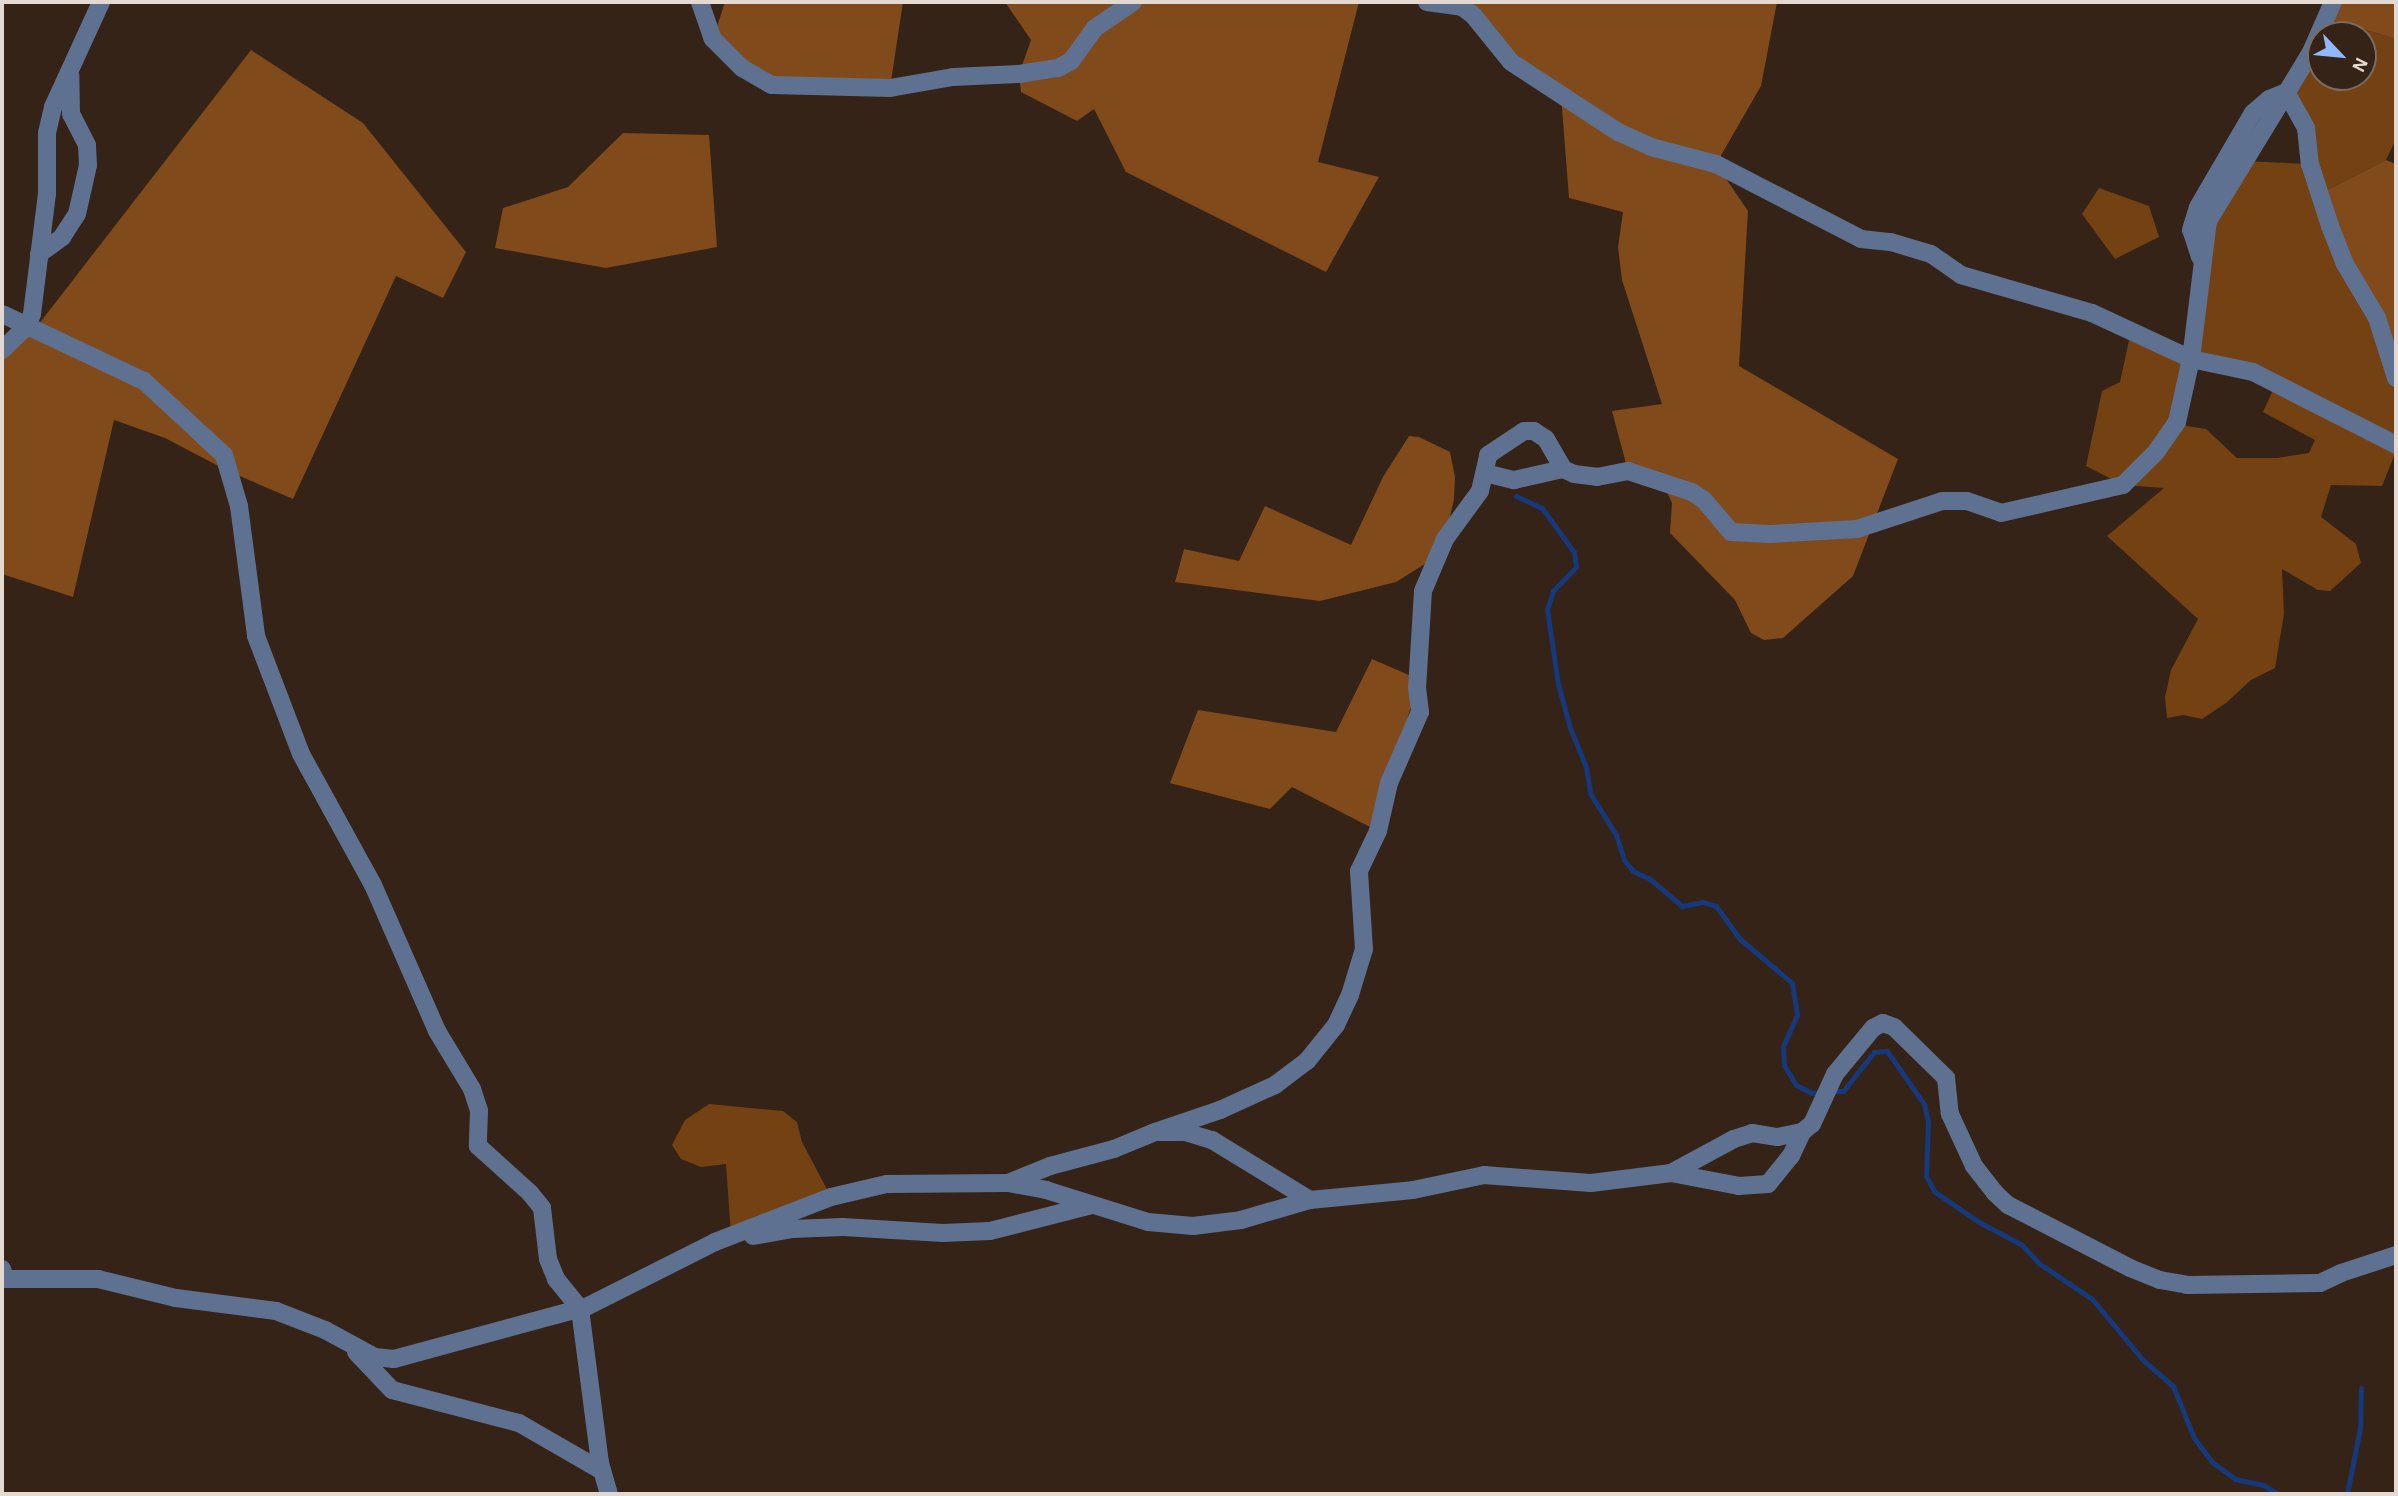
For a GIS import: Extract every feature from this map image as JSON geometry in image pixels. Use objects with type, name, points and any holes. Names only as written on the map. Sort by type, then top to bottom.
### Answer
[{"type":"street","points":[[2,350],[27,326],[32,314],[47,194],[47,133],[53,107],[101,2]]},
{"type":"street","points":[[700,2],[713,39],[742,68],[772,85],[890,88],[953,77],[1019,74],[1058,68],[1071,61],[1095,28],[1133,2]]},
{"type":"street","points":[[1427,2],[1462,7],[1473,15],[1511,62],[1618,132],[1651,147],[1716,164],[1861,239],[1891,242],[1931,254],[1961,275],[2092,313],[2192,359],[2253,372],[2396,445]]},
{"type":"street","points":[[1008,1183],[1050,1166],[1114,1149],[1220,1110],[1275,1086],[1307,1062],[1336,1025],[1350,995],[1364,948],[1359,871],[1378,831],[1389,783],[1420,712],[1418,689],[1423,591],[1445,539],[1480,491],[1488,454],[1524,431],[1534,431],[1546,439],[1563,469],[1574,474],[1597,477],[1628,471],[1692,492],[1704,500],[1731,532],[1770,534],[1857,529],[1941,501],[1967,501],[2001,513],[2123,485],[2156,452],[2177,422],[2192,359],[2208,221],[2311,52],[2333,2]]},
{"type":"street","points":[[39,254],[62,237],[77,214],[88,165],[87,145],[71,114],[70,73]]},
{"type":"street","points":[[2286,92],[2306,128],[2310,164],[2330,226],[2345,264],[2377,318],[2396,378]]},
{"type":"street","points":[[2,314],[144,381],[225,456],[239,506],[256,636],[301,754],[373,885],[437,1031],[472,1089],[479,1111],[478,1146],[530,1193],[542,1208],[548,1259],[556,1279],[580,1308],[602,1471],[609,1494]]},
{"type":"street","points":[[1485,473],[1514,480],[1563,469]]},
{"type":"street","points":[[2,1269],[5,1279],[98,1279],[176,1298],[267,1309],[344,1340],[375,1357],[394,1359],[580,1308],[715,1242],[831,1198],[887,1184],[1008,1183],[1046,1190],[1148,1222],[1193,1226],[1241,1220],[1310,1200],[1413,1190],[1483,1175],[1591,1183],[1671,1173],[1739,1186],[1768,1184],[1791,1156],[1802,1132],[1812,1124],[1836,1074],[1872,1028],[1883,1023],[1894,1027],[1946,1078],[1950,1114],[1974,1166],[1995,1193],[2008,1205],[2130,1268],[2160,1280],[2187,1285],[2320,1283],[2341,1273],[2396,1255]]},
{"type":"street","points":[[1155,1132],[1185,1132],[1212,1140],[1310,1200]]},
{"type":"street","points":[[1671,1173],[1734,1139],[1752,1133],[1778,1137],[1802,1132]]},
{"type":"street","points":[[715,1242],[791,1230],[843,1227],[943,1233],[990,1231],[1094,1205]]},
{"type":"street","points":[[344,1340],[392,1390],[519,1423],[602,1471]]},
{"type":"shaded area","points":[[725,2],[903,2],[890,88],[772,85],[713,39]]},
{"type":"shaded area","points":[[1005,2],[1359,2],[1318,162],[1379,177],[1326,272],[1126,172],[1094,109],[1077,121],[1021,92],[1019,74],[1031,40]]},
{"type":"shaded area","points":[[1427,2],[1777,2],[1761,86],[1716,164],[1748,211],[1739,366],[1898,459],[1853,576],[1783,638],[1764,640],[1751,633],[1735,600],[1670,533],[1672,503],[1662,481],[1628,471],[1612,411],[1662,404],[1622,280],[1618,247],[1623,212],[1569,198],[1561,95],[1511,62],[1473,15]]},
{"type":"shaded area","points":[[2333,2],[2396,2],[2396,39],[2377,33],[2377,21],[2336,21],[2326,18]]},
{"type":"shaded area","points":[[2377,33],[2396,39],[2396,139],[2386,160],[2321,193],[2388,347],[2396,342],[2396,451],[2382,486],[2331,485],[2321,517],[2356,544],[2361,563],[2330,591],[2318,590],[2282,569],[2284,614],[2275,668],[2251,680],[2226,703],[2202,719],[2183,715],[2167,718],[2165,697],[2171,670],[2198,619],[2107,536],[2164,488],[2123,485],[2086,466],[2102,391],[2120,382],[2131,331],[2187,351],[2204,249],[2243,161],[2310,164],[2286,92],[2307,53],[2307,91],[2377,91]],"holes":[[[2195,362],[2274,388],[2263,412],[2315,440],[2309,453],[2277,458],[2237,458],[2206,429],[2181,425]]]},
{"type":"shaded area","points":[[251,50],[363,123],[466,252],[443,298],[396,276],[293,499],[228,471],[165,438],[114,420],[73,597],[2,574],[2,350],[35,329]]},
{"type":"shaded area","points":[[623,133],[709,135],[717,247],[606,268],[495,248],[503,208],[568,187]]},
{"type":"shaded area","points":[[2386,160],[2396,164],[2396,342],[2387,348],[2321,193]]},
{"type":"shaded area","points":[[2099,188],[2149,206],[2159,237],[2115,259],[2082,214]]},
{"type":"shaded area","points":[[1409,436],[1419,437],[1450,452],[1455,477],[1454,499],[1445,539],[1436,557],[1396,582],[1320,601],[1175,582],[1184,549],[1239,561],[1265,506],[1351,545],[1383,477]]},
{"type":"shaded area","points":[[1372,659],[1418,679],[1378,831],[1292,787],[1270,809],[1170,783],[1198,710],[1336,732]]},
{"type":"shaded area","points":[[709,1104],[783,1111],[797,1122],[802,1142],[831,1197],[731,1236],[726,1164],[701,1167],[681,1159],[672,1145],[685,1120]]},
{"type":"waterway","points":[[1516,496],[1542,508],[1574,552],[1576,567],[1553,591],[1547,609],[1558,684],[1570,728],[1586,767],[1590,793],[1616,835],[1624,860],[1633,871],[1650,879],[1682,906],[1703,902],[1716,906],[1740,939],[1792,983],[1797,1015],[1783,1046],[1784,1065],[1796,1085],[1812,1093],[1843,1091],[1874,1052],[1887,1051],[1924,1104],[1928,1122],[1926,1176],[1935,1192],[1979,1222],[2022,1245],[2040,1264],[2092,1299],[2143,1360],[2173,1386],[2194,1438],[2212,1462],[2235,1479],[2263,1485],[2278,1494]]},
{"type":"waterway","points":[[2347,1494],[2360,1428],[2361,1388]]}]
